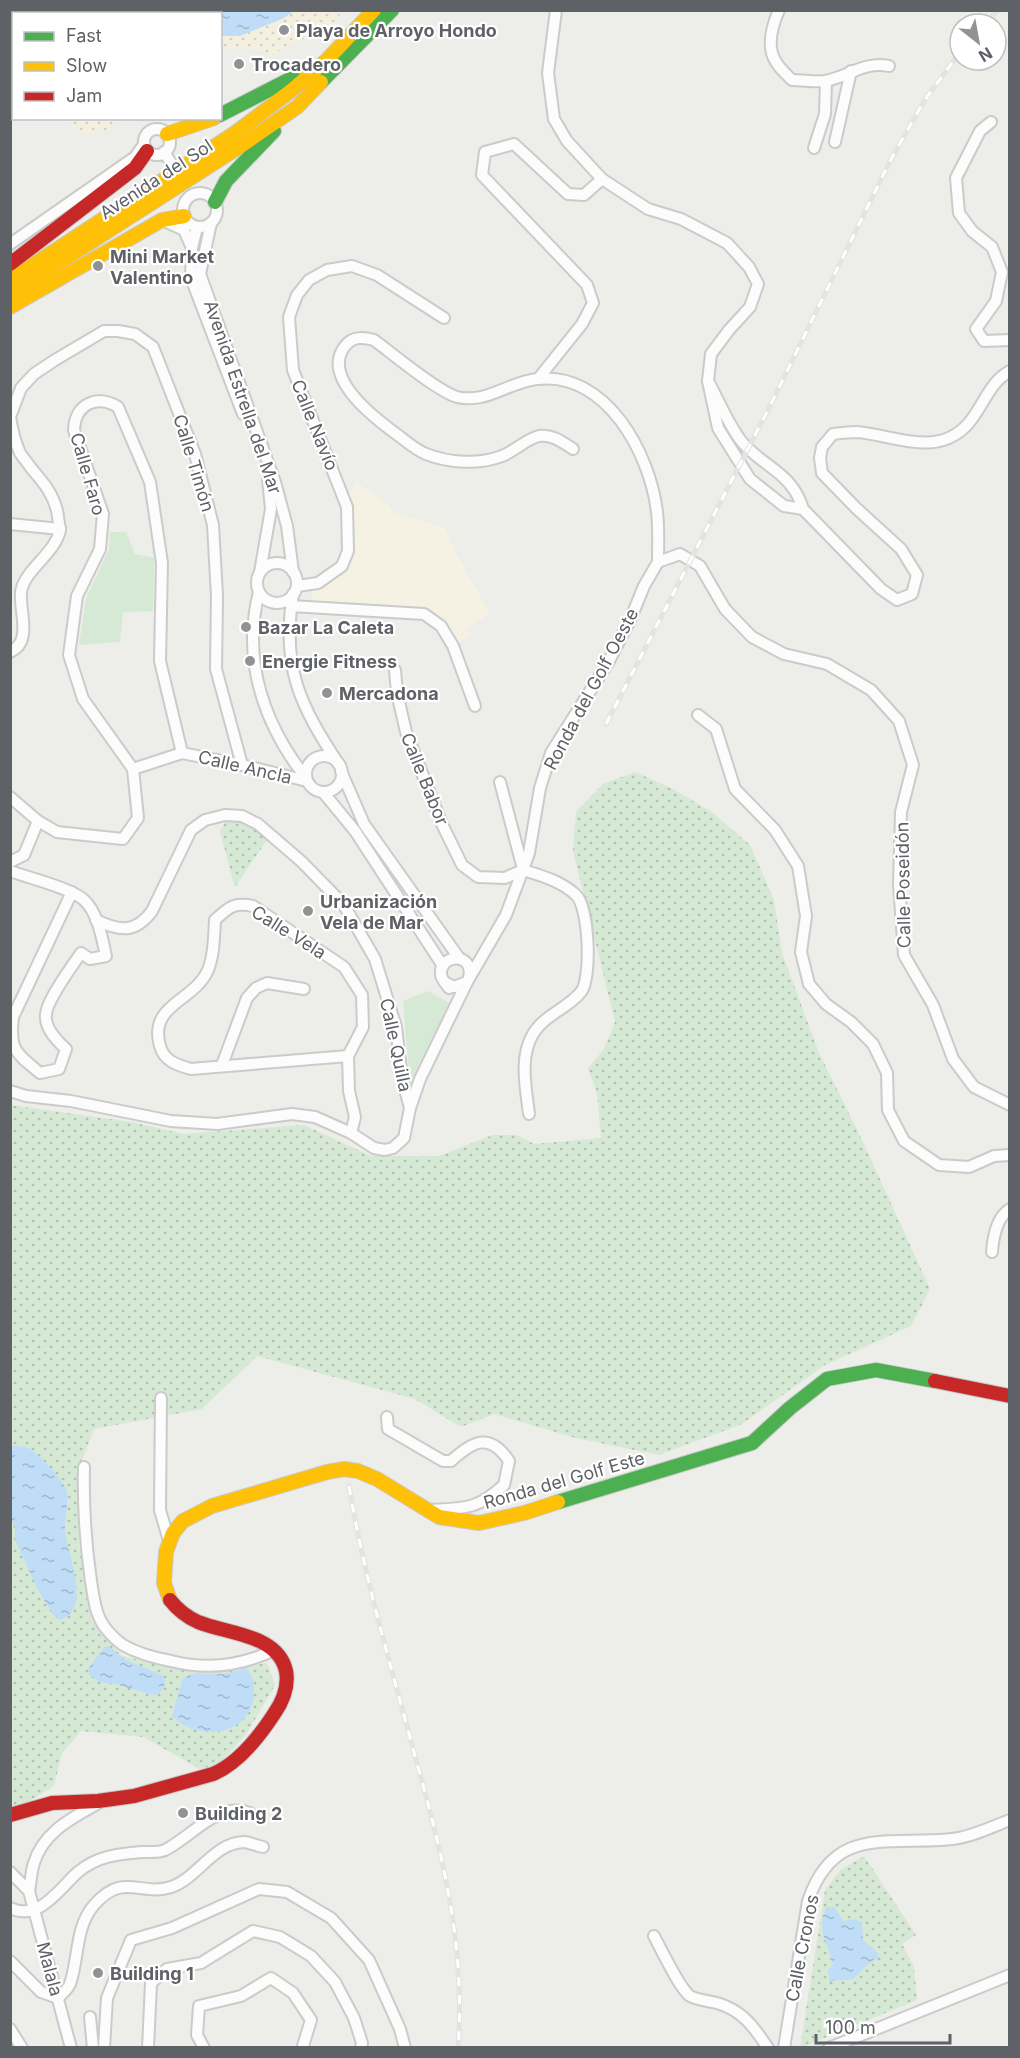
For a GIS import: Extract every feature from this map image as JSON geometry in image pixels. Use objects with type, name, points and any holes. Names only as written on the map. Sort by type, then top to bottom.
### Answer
[{"type":"main road","name":"Avenida del Sol","points":[[10,280],[235,133],[327,60],[374,10]]},
{"type":"main road","name":"Avenida del Sol","points":[[10,294],[297,107],[392,10]]},
{"type":"main road","points":[[222,114],[327,60]]},
{"type":"main road","points":[[215,202],[226,181],[297,107]]},
{"type":"main road","points":[[167,134],[208,120]]},
{"type":"main road","points":[[10,264],[135,168],[145,148]]},
{"type":"main road","points":[[10,307],[162,220],[184,216]]},
{"type":"main road","name":"Ronda del Golf Este","points":[[274,1650],[248,1636],[222,1631],[200,1623],[173,1605],[166,1594],[163,1583],[165,1555],[169,1541],[186,1519],[205,1508],[344,1468],[377,1479],[439,1518],[479,1523],[524,1513],[752,1443],[790,1408],[827,1379],[876,1370],[1010,1396]]},
{"type":"main road","points":[[10,1815],[36,1806],[59,1802],[104,1800],[153,1791],[222,1771],[267,1724],[286,1690],[287,1677],[283,1663],[274,1650]]},
{"type":"street","points":[[556,10],[548,73],[554,118],[567,141],[602,179],[648,209],[681,219],[727,243],[749,267],[758,284],[750,307],[711,354],[708,381],[718,428],[750,479],[783,506],[803,509]]},
{"type":"street","points":[[779,10],[774,21],[770,46],[775,61],[792,80],[826,81],[851,71],[879,64],[889,66]]},
{"type":"street","points":[[835,142],[851,71]]},
{"type":"street","points":[[814,147],[825,114],[826,81]]},
{"type":"street","points":[[991,122],[980,131],[956,178],[959,213],[972,231],[992,247],[1002,272],[996,301],[976,329],[984,341],[1010,340]]},
{"type":"street","points":[[10,244],[135,157],[145,148],[145,136],[151,130],[160,129],[167,134],[169,146],[164,152],[154,155],[145,148]]},
{"type":"street","points":[[538,379],[582,324],[594,303],[587,285],[482,175],[485,152],[514,144],[568,194],[584,195],[602,179]]},
{"type":"street","points":[[164,152],[171,163]]},
{"type":"street","points":[[189,191],[202,193],[215,202],[217,213],[207,226],[197,227],[187,221],[182,211],[189,191]]},
{"type":"street","points":[[162,220],[184,230],[192,248]]},
{"type":"street","name":"Avenida Estrella del Mar","points":[[211,223],[200,274],[275,482],[287,526],[293,572]]},
{"type":"street","name":"Avenida Estrella del Mar","points":[[197,227],[192,248],[191,278],[270,484],[270,509],[260,572]]},
{"type":"street","name":"Calle Navío","points":[[294,595],[318,583],[342,566],[348,551],[348,507],[293,370],[289,317],[297,295],[309,280],[327,270],[352,267],[376,275],[444,318]]},
{"type":"street","name":"Calle Timón","points":[[60,529],[57,507],[48,488],[21,455],[12,429],[10,417],[21,388],[34,374],[104,332],[135,334],[153,347],[195,454],[213,525],[216,669],[242,765]]},
{"type":"street","points":[[573,449],[555,437],[539,436],[502,456],[480,461],[450,462],[423,453],[371,416],[357,401],[340,370],[339,360],[347,344],[362,337],[374,340],[440,388],[457,397],[479,398],[538,379],[564,381],[590,391],[610,407],[632,436],[647,469],[657,511],[658,562]]},
{"type":"street","points":[[708,381],[744,444],[783,476],[799,494],[803,509],[881,589],[897,600],[912,594],[917,575],[901,549],[822,473],[820,458],[822,447],[833,434],[856,432],[918,444],[941,441],[960,432],[976,415],[990,388],[1010,371]]},
{"type":"street","name":"Calle Faro","points":[[134,769],[82,699],[69,655],[77,597],[100,549],[103,514],[74,430],[74,422],[83,407],[99,401],[109,402],[118,407],[150,482],[162,563],[160,661],[182,753]]},
{"type":"street","points":[[10,524],[60,529],[47,555],[28,576],[22,588],[20,602],[25,628],[20,642],[14,651],[10,652]]},
{"type":"street","name":"Calle Poseidón","points":[[658,562],[680,554],[700,566],[725,609],[752,637],[784,654],[827,664],[871,690],[899,722],[913,765],[901,812],[899,884],[904,955],[933,1005],[953,1059],[974,1087],[1010,1104]]},
{"type":"street","name":"Ronda del Golf Oeste","points":[[10,1091],[27,1096],[71,1101],[171,1121],[217,1124],[292,1114],[315,1117],[351,1133],[374,1148],[385,1150],[393,1148],[404,1138],[420,1079],[468,980],[506,915],[530,853],[540,788],[551,753],[609,661],[644,586],[658,562]]},
{"type":"street","points":[[446,983],[454,987],[468,980],[470,970],[364,824],[340,769],[307,714],[293,675],[289,641],[294,595],[293,572],[289,567],[277,563],[270,564],[260,572],[257,585],[269,601],[276,602],[294,595],[424,614],[441,626],[453,646],[475,706]]},
{"type":"street","points":[[260,592],[253,646],[258,689],[274,728],[298,769],[314,789],[323,792],[355,831],[443,966]]},
{"type":"street","name":"Calle Babor","points":[[395,669],[397,693],[406,732],[442,824],[462,865],[478,877],[505,878],[523,870]]},
{"type":"street","points":[[698,715],[716,729],[735,789],[775,830],[798,866],[806,916],[801,952],[809,984],[826,1004],[851,1022],[873,1044],[887,1073],[888,1110],[904,1141],[939,1165],[969,1167],[994,1156],[1010,1155]]},
{"type":"street","name":"Calle Ancla","points":[[134,769],[182,753],[307,778]]},
{"type":"street","points":[[307,778],[309,764],[319,757],[331,758],[340,769],[337,786],[323,792]]},
{"type":"street","points":[[10,796],[38,821],[57,832],[123,839],[138,818],[134,769]]},
{"type":"street","points":[[500,782],[523,870],[556,881],[578,897],[584,914],[588,964],[583,990],[571,1003],[543,1021],[533,1033],[526,1049],[525,1080],[529,1114]]},
{"type":"street","name":"Calle Quilla","points":[[96,920],[112,928],[127,929],[144,922],[152,911],[191,830],[205,820],[225,814],[242,816],[258,824],[302,862],[344,905],[375,959],[396,1027],[402,1078],[411,1108]]},
{"type":"street","points":[[10,862],[24,855],[38,821]]},
{"type":"street","points":[[10,871],[72,892],[85,901],[96,920],[106,956],[90,959],[81,953],[61,982],[46,1013],[47,1027],[66,1049],[59,1069],[40,1073],[19,1055],[11,1037],[13,1017],[72,892]]},
{"type":"street","name":"Calle Vela","points":[[348,1056],[191,1069],[175,1064],[163,1054],[157,1036],[158,1024],[165,1011],[196,989],[208,971],[213,951],[215,920],[229,907],[241,903],[253,906],[344,967],[362,995],[363,1027],[348,1056],[349,1091],[355,1117],[351,1133]]},
{"type":"street","points":[[455,1007],[454,999],[441,975],[443,966],[450,959],[477,959],[483,954]]},
{"type":"street","points":[[222,1065],[247,998],[256,988],[267,983],[304,988]]},
{"type":"street","points":[[992,1252],[993,1237],[1005,1212],[1010,1209]]},
{"type":"street","points":[[161,1398],[160,1510],[169,1541]]},
{"type":"street","points":[[387,1417],[388,1429],[443,1461],[451,1461],[471,1444],[485,1441],[504,1453],[509,1461],[504,1485],[481,1503],[467,1508],[427,1510]]},
{"type":"street","points":[[84,1467],[84,1539],[94,1598],[99,1619],[114,1637],[123,1645],[154,1658],[204,1666],[235,1664],[258,1658],[274,1650]]},
{"type":"street","points":[[29,1891],[34,1862],[46,1839],[63,1823],[104,1800]]},
{"type":"street","points":[[10,1908],[18,1911],[35,1911],[78,1872],[96,1860],[119,1854],[162,1851],[181,1841],[200,1824],[239,1809],[250,1813]]},
{"type":"street","name":"Calle Cronos","points":[[784,2048],[808,1901],[828,1863],[851,1847],[877,1841],[953,1839],[1010,1820]]},
{"type":"street","points":[[10,1961],[41,1992],[58,1998],[69,1986],[84,1919],[94,1905],[111,1890],[131,1886],[157,1889],[171,1887],[225,1847],[245,1842],[263,1847]]},
{"type":"street","points":[[10,1872],[29,1891]]},
{"type":"street","points":[[104,2048],[108,1998],[130,1940],[172,1929],[259,1888],[287,1892],[331,1918],[369,1960],[400,2030],[405,2048]]},
{"type":"street","name":"Malala","points":[[29,1891],[71,2048]]},
{"type":"street","points":[[148,2048],[151,1983],[167,1969],[201,1963],[253,1931],[280,1936],[311,1956],[336,1982],[354,2018],[362,2043],[361,2048]]},
{"type":"street","points":[[654,1936],[680,1983],[690,1996],[725,2005],[740,2013],[752,2025],[768,2048]]},
{"type":"street","points":[[829,2048],[1010,1975]]},
{"type":"street","points":[[204,2048],[198,2035],[199,2006],[241,1996],[271,1978],[293,1993],[311,2020],[303,2046]]},
{"type":"street","points":[[90,2017],[93,2048]]},
{"type":"street","points":[[10,2029],[22,2048]]},
{"type":"shaded area","points":[[356,482],[388,504],[393,512],[445,528],[459,559],[490,613],[466,628],[470,635],[453,646],[424,614],[317,607],[312,597],[313,591],[322,588],[343,573],[348,566],[352,551],[353,511],[347,498]]},
{"type":"green space","points":[[110,532],[126,532],[135,554],[154,558],[153,611],[123,612],[120,642],[79,645],[86,599],[109,549]]},
{"type":"green space","points":[[635,772],[673,789],[713,813],[750,845],[774,900],[782,953],[819,1053],[864,1144],[930,1289],[911,1326],[825,1365],[742,1424],[659,1455],[576,1438],[494,1414],[461,1427],[415,1399],[257,1356],[202,1409],[94,1429],[78,1471],[79,1544],[92,1621],[122,1656],[189,1671],[267,1663],[275,1685],[247,1733],[217,1764],[200,1769],[143,1737],[81,1731],[62,1753],[54,1786],[11,1812],[11,1105],[131,1122],[184,1134],[304,1125],[371,1156],[439,1156],[493,1135],[517,1135],[534,1144],[601,1138],[597,1093],[588,1068],[604,1049],[615,1022],[573,851],[576,812],[603,784]]},
{"type":"green space","points":[[227,818],[241,818],[269,837],[235,887],[220,832]]},
{"type":"green space","points":[[428,991],[449,1003],[410,1083],[403,1001]]},
{"type":"green space","points":[[864,1856],[916,1935],[902,1944],[914,1967],[917,2000],[800,2048],[825,1890],[840,1870]]},
{"type":"sand","name":"Playa de Arroyo Hondo","points":[[293,11],[343,11],[331,25],[323,22],[307,37],[270,55],[248,47],[240,50],[222,47],[222,36],[240,36],[284,18]]},
{"type":"sand","points":[[69,120],[111,120],[113,124],[106,131],[98,128],[92,135],[73,128]]},
{"type":"water","points":[[11,10],[170,10],[170,12],[12,12],[11,110]]},
{"type":"water","points":[[198,11],[293,11],[284,18],[240,36],[222,36],[222,12]]},
{"type":"water","points":[[11,1447],[26,1447],[38,1455],[66,1489],[65,1531],[77,1594],[70,1614],[60,1620],[53,1615],[37,1588],[15,1540],[15,1526],[10,1517]]},
{"type":"water","points":[[105,1646],[110,1647],[124,1659],[162,1675],[166,1682],[161,1691],[153,1695],[115,1684],[99,1682],[89,1674],[88,1669]]},
{"type":"water","points":[[246,1668],[254,1684],[252,1705],[246,1717],[236,1725],[211,1732],[184,1725],[172,1716],[182,1680],[196,1674],[224,1674]]},
{"type":"water","points":[[826,1907],[834,1907],[844,1921],[854,1919],[862,1922],[863,1940],[879,1954],[878,1958],[853,1979],[830,1981],[828,1971],[833,1964],[822,1929]]},
{"type":"railway","points":[[606,724],[769,408],[890,161],[924,101],[948,68]]},
{"type":"railway","points":[[349,1486],[370,1588],[434,1828],[450,1900],[458,1973],[460,2010],[458,2048]]},
{"type":"traffic: fast","points":[[321,82],[392,10]]},
{"type":"traffic: fast","points":[[222,114],[298,75]]},
{"type":"traffic: fast","points":[[215,202],[226,181],[274,131]]},
{"type":"traffic: fast","points":[[558,1502],[752,1443],[790,1408],[827,1379],[876,1370],[935,1381]]},
{"type":"traffic: slow","points":[[10,280],[235,133],[327,60],[374,10]]},
{"type":"traffic: slow","points":[[10,294],[245,143],[297,107],[321,82]]},
{"type":"traffic: slow","points":[[167,134],[208,120]]},
{"type":"traffic: slow","points":[[10,307],[162,220],[184,216]]},
{"type":"traffic: slow","points":[[170,1600],[164,1583],[166,1552],[173,1533],[183,1521],[212,1506],[327,1472],[344,1469],[358,1471],[377,1479],[439,1517],[479,1523],[524,1513],[558,1502]]},
{"type":"traffic: jam","points":[[10,264],[135,168],[147,151]]},
{"type":"traffic: jam","points":[[935,1381],[1010,1396]]},
{"type":"traffic: jam","points":[[10,1815],[52,1803],[98,1801],[134,1796],[213,1774],[240,1756],[262,1732],[283,1699],[287,1677],[281,1659],[273,1649],[262,1642],[194,1620],[170,1600]]},
{"type":"place","name":"Playa de Arroyo Hondo","points":[[284,30]]},
{"type":"place","name":"Trocadero","points":[[239,64]]},
{"type":"place","name":"Mini Market Valentino","points":[[98,266]]},
{"type":"place","name":"Bazar La Caleta","points":[[246,627]]},
{"type":"place","name":"Energie Fitness","points":[[250,661]]},
{"type":"place","name":"Mercadona","points":[[327,693]]},
{"type":"place","name":"Urbanización Vela de Mar","points":[[308,911]]},
{"type":"place","name":"Building 2","points":[[183,1813]]},
{"type":"place","name":"Building 1","points":[[98,1973]]}]
